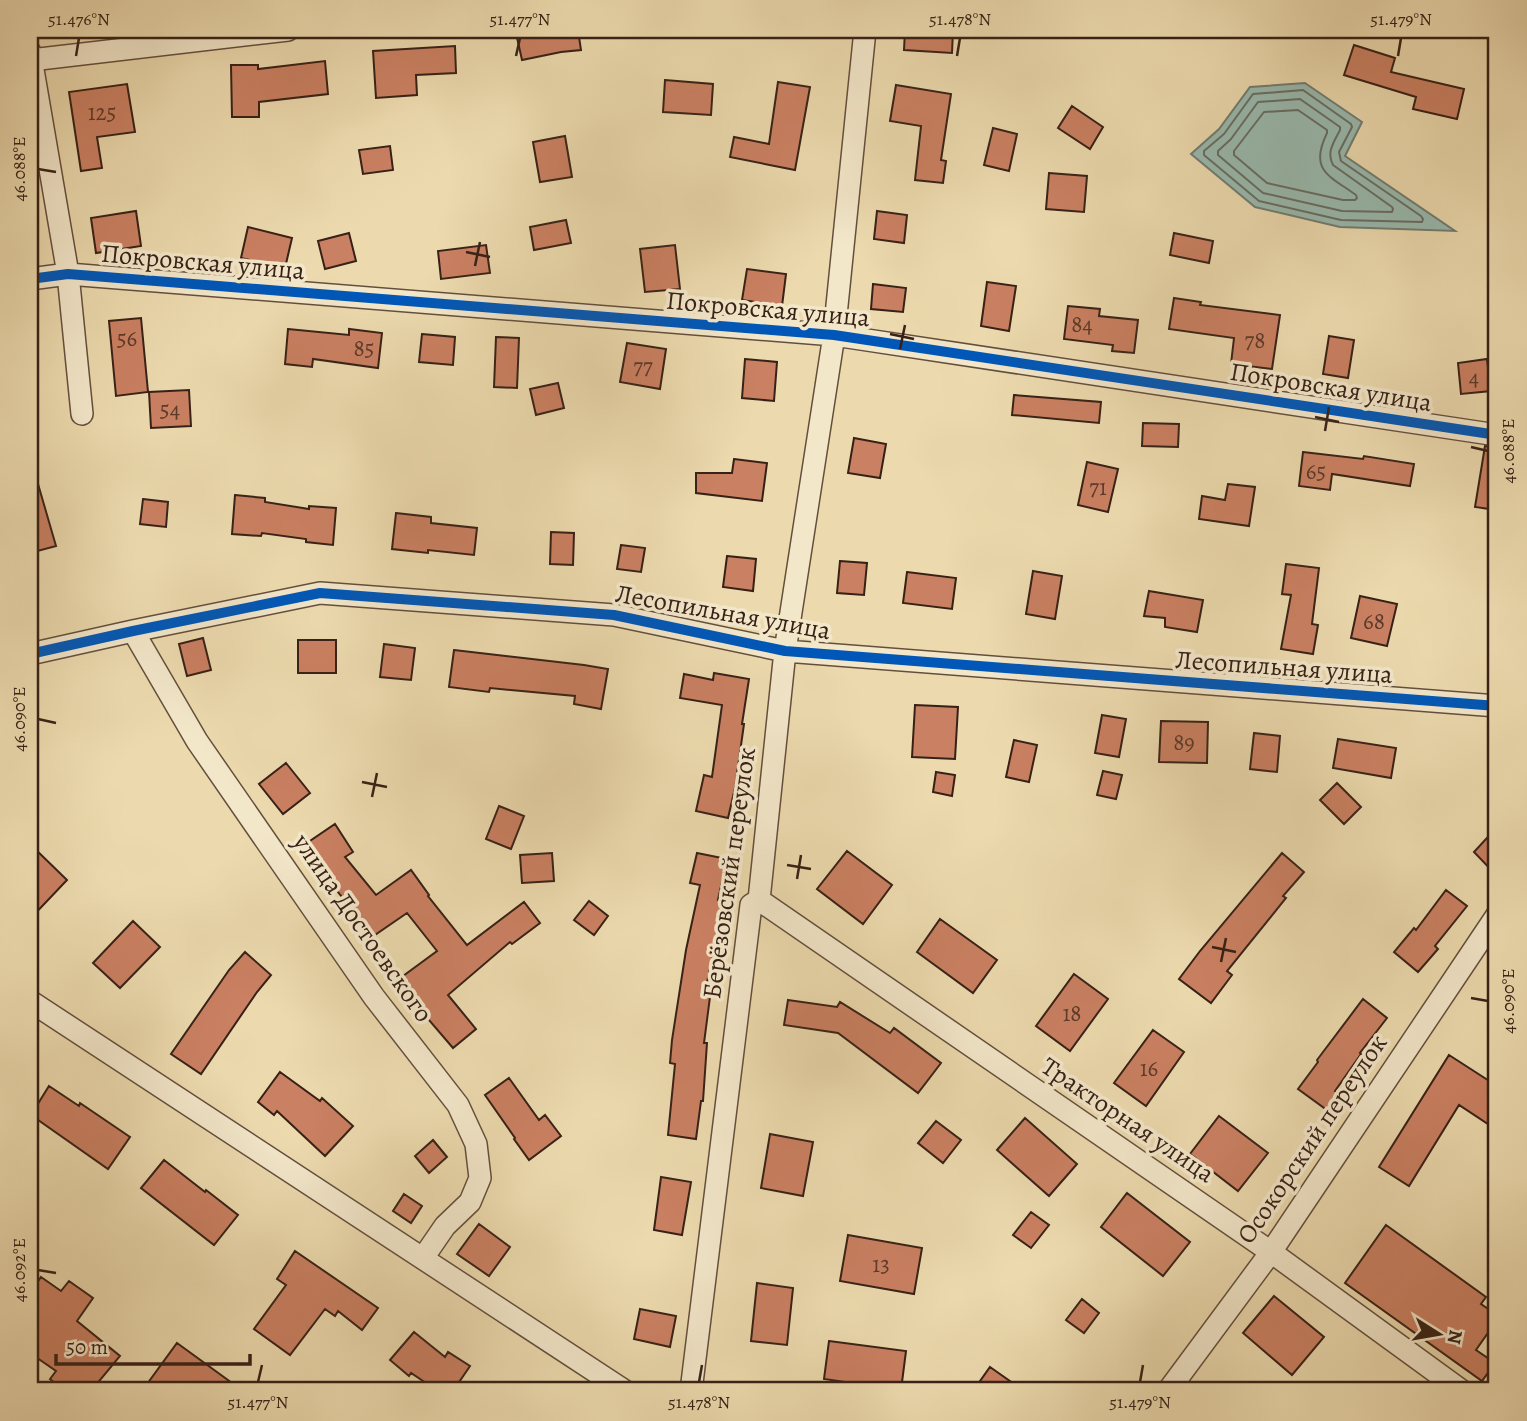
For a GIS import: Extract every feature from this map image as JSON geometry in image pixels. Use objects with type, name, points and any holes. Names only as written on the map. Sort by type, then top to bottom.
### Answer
[{"type":"street","points":[[82,414],[68,274],[31,56],[288,30]]},
{"type":"street","name":"Берёзовский переулок","points":[[691,1391],[751,905],[759,900],[785,651],[834,335],[865,30]]},
{"type":"street","name":"Покровская улица","points":[[30,279],[68,274],[834,335],[1497,435]]},
{"type":"street","name":"Лесопильная улица","points":[[30,654],[320,593],[614,615],[785,651],[1497,706]]},
{"type":"street","name":"улица Достоевского","points":[[132,631],[197,741],[374,997],[458,1105],[477,1144],[480,1178],[470,1202],[445,1226],[423,1258]]},
{"type":"street","name":"Тракторная улица","points":[[759,900],[1271,1252],[1462,1391]]},
{"type":"street","name":"Осокорский переулок","points":[[1168,1391],[1271,1252],[1497,915]]},
{"type":"street","points":[[30,1001],[625,1391]]},
{"type":"water","points":[[1305,83],[1362,122],[1345,156],[1455,231],[1340,227],[1255,207],[1191,154],[1219,129],[1250,87]]},
{"type":"building","points":[[537,30],[538,34],[578,30],[581,50],[522,60],[516,33]]},
{"type":"building","points":[[905,30],[953,30],[952,53],[904,50]]},
{"type":"building","points":[[1354,45],[1395,58],[1391,72],[1464,89],[1457,119],[1413,109],[1416,97],[1344,75]]},
{"type":"building","points":[[455,46],[456,73],[416,75],[417,95],[376,98],[373,51]]},
{"type":"building","points":[[325,61],[328,94],[259,102],[259,117],[232,117],[231,65],[258,65],[258,69]]},
{"type":"building","points":[[665,80],[713,84],[711,115],[663,112]]},
{"type":"building","points":[[778,82],[810,87],[795,170],[730,157],[734,137],[769,144]]},
{"type":"building","points":[[127,84],[135,132],[97,137],[102,168],[81,171],[69,92]]},
{"type":"building","points":[[896,85],[951,94],[941,160],[946,161],[943,183],[915,180],[921,126],[890,121]]},
{"type":"building","points":[[1072,106],[1103,127],[1090,149],[1058,128]]},
{"type":"building","points":[[993,128],[1017,134],[1009,171],[984,165]]},
{"type":"building","points":[[565,136],[572,177],[540,182],[533,142]]},
{"type":"building","points":[[390,146],[393,170],[363,174],[359,150]]},
{"type":"building","points":[[1049,173],[1087,176],[1084,212],[1046,209]]},
{"type":"building","points":[[136,211],[141,246],[96,253],[91,218]]},
{"type":"building","points":[[877,211],[907,215],[904,243],[874,239]]},
{"type":"building","points":[[566,220],[571,243],[534,250],[530,227]]},
{"type":"building","points":[[248,227],[292,238],[285,268],[241,258]]},
{"type":"building","points":[[349,233],[356,261],[325,269],[318,241]]},
{"type":"building","points":[[1174,233],[1213,241],[1209,263],[1170,255]]},
{"type":"building","points":[[486,245],[490,273],[441,279],[438,251]]},
{"type":"building","points":[[675,245],[680,289],[645,292],[640,249]]},
{"type":"building","points":[[747,269],[786,274],[782,306],[742,300]]},
{"type":"building","points":[[987,282],[1016,286],[1009,331],[981,326]]},
{"type":"building","points":[[873,284],[906,288],[903,312],[871,309]]},
{"type":"building","points":[[1174,298],[1201,302],[1200,305],[1280,315],[1272,369],[1231,364],[1234,338],[1169,329]]},
{"type":"building","points":[[1068,306],[1100,309],[1099,316],[1138,320],[1134,353],[1112,351],[1113,345],[1064,339]]},
{"type":"building","points":[[141,318],[148,392],[116,396],[109,321]]},
{"type":"building","points":[[288,329],[349,335],[349,329],[382,333],[378,368],[313,359],[312,367],[285,364]]},
{"type":"building","points":[[422,334],[455,337],[453,365],[419,362]]},
{"type":"building","points":[[1329,336],[1354,340],[1348,378],[1323,374]]},
{"type":"building","points":[[496,337],[519,338],[517,388],[494,387]]},
{"type":"building","points":[[627,343],[666,349],[660,389],[620,382]]},
{"type":"building","points":[[745,359],[777,362],[774,401],[742,398]]},
{"type":"building","points":[[1487,359],[1491,391],[1461,394],[1458,363]]},
{"type":"building","points":[[558,383],[564,408],[536,415],[530,389]]},
{"type":"building","points":[[189,390],[191,426],[151,428],[149,392]]},
{"type":"building","points":[[1014,395],[1101,402],[1099,423],[1012,415]]},
{"type":"building","points":[[1143,423],[1179,424],[1178,447],[1142,446]]},
{"type":"building","points":[[854,438],[886,444],[880,478],[848,473]]},
{"type":"building","points":[[1485,446],[1497,448],[1497,510],[1475,507]]},
{"type":"building","points":[[1303,452],[1363,459],[1364,456],[1414,464],[1410,486],[1332,474],[1330,490],[1299,486]]},
{"type":"building","points":[[734,459],[767,463],[762,501],[696,493],[696,473],[732,473]]},
{"type":"building","points":[[1087,462],[1118,469],[1108,512],[1078,505]]},
{"type":"building","points":[[36,477],[56,546],[30,553],[30,478]]},
{"type":"building","points":[[1228,484],[1255,487],[1249,526],[1199,519],[1202,496],[1225,500]]},
{"type":"building","points":[[235,495],[265,498],[265,502],[309,509],[309,506],[336,508],[333,545],[262,533],[261,536],[232,534]]},
{"type":"building","points":[[143,499],[168,502],[166,527],[140,524]]},
{"type":"building","points":[[396,513],[431,517],[431,523],[477,528],[474,555],[392,549]]},
{"type":"building","points":[[551,532],[574,533],[573,565],[550,564]]},
{"type":"building","points":[[621,545],[645,548],[641,572],[617,569]]},
{"type":"building","points":[[727,556],[756,559],[753,591],[723,587]]},
{"type":"building","points":[[840,561],[867,563],[864,595],[837,593]]},
{"type":"building","points":[[1286,564],[1319,568],[1312,624],[1318,625],[1313,654],[1281,649],[1291,595],[1282,594]]},
{"type":"building","points":[[1033,571],[1062,576],[1055,619],[1026,614]]},
{"type":"building","points":[[907,572],[956,578],[952,609],[903,603]]},
{"type":"building","points":[[1149,591],[1203,600],[1197,632],[1165,627],[1165,618],[1144,616]]},
{"type":"building","points":[[1360,596],[1397,604],[1387,646],[1351,638]]},
{"type":"building","points":[[203,638],[211,670],[187,676],[179,644]]},
{"type":"building","points":[[298,640],[336,640],[336,673],[298,673]]},
{"type":"building","points":[[384,644],[415,648],[411,680],[380,677]]},
{"type":"building","points":[[454,650],[608,669],[601,709],[574,704],[575,696],[490,688],[489,692],[449,687]]},
{"type":"building","points":[[714,673],[749,679],[735,788],[728,818],[696,811],[704,775],[712,777],[722,705],[680,698],[684,674],[713,680]]},
{"type":"building","points":[[915,705],[958,707],[955,759],[912,757]]},
{"type":"building","points":[[1102,715],[1126,719],[1119,757],[1095,753]]},
{"type":"building","points":[[1161,721],[1208,722],[1207,763],[1159,762]]},
{"type":"building","points":[[1254,733],[1280,736],[1277,772],[1250,769]]},
{"type":"building","points":[[1338,739],[1396,748],[1391,778],[1333,768]]},
{"type":"building","points":[[1014,740],[1037,745],[1029,782],[1006,777]]},
{"type":"building","points":[[286,763],[310,793],[283,814],[259,784]]},
{"type":"building","points":[[1103,771],[1122,775],[1116,799],[1097,795]]},
{"type":"building","points":[[936,772],[955,775],[952,796],[933,792]]},
{"type":"building","points":[[1337,783],[1361,807],[1344,824],[1320,800]]},
{"type":"building","points":[[499,806],[524,816],[511,849],[486,839]]},
{"type":"building","points":[[335,824],[353,852],[345,857],[376,895],[411,870],[467,945],[524,902],[540,923],[512,944],[510,942],[448,995],[476,1029],[453,1048],[417,1006],[399,979],[437,951],[407,913],[369,939],[347,907],[349,906],[304,845]]},
{"type":"building","points":[[1497,827],[1497,876],[1474,852]]},
{"type":"building","points":[[30,844],[67,880],[30,919]]},
{"type":"building","points":[[847,851],[892,885],[863,924],[817,889]]},
{"type":"building","points":[[552,853],[554,881],[522,883],[520,855]]},
{"type":"building","points":[[697,853],[727,859],[718,900],[722,901],[716,932],[718,933],[704,996],[710,997],[704,1043],[707,1043],[703,1101],[696,1139],[668,1135],[675,1064],[670,1063],[672,1040],[686,950],[700,885],[690,883]]},
{"type":"building","points":[[1282,853],[1304,872],[1227,971],[1232,975],[1211,1003],[1179,979]]},
{"type":"building","points":[[1446,890],[1467,906],[1435,946],[1438,949],[1418,972],[1394,952],[1414,928],[1416,930]]},
{"type":"building","points":[[589,901],[608,916],[594,935],[574,920]]},
{"type":"building","points":[[940,919],[997,960],[973,993],[917,952]]},
{"type":"building","points":[[133,921],[160,947],[120,988],[93,963]]},
{"type":"building","points":[[245,952],[271,975],[201,1074],[171,1054],[229,970]]},
{"type":"building","points":[[1074,974],[1108,999],[1070,1051],[1036,1026]]},
{"type":"building","points":[[1363,999],[1387,1018],[1335,1091],[1339,1094],[1327,1110],[1298,1089]]},
{"type":"building","points":[[788,1000],[837,1007],[840,1002],[890,1033],[894,1028],[941,1063],[918,1093],[838,1033],[784,1025]]},
{"type":"building","points":[[1153,1030],[1184,1052],[1146,1106],[1114,1083]]},
{"type":"building","points":[[1449,1055],[1497,1086],[1497,1110],[1488,1124],[1459,1105],[1409,1186],[1379,1167]]},
{"type":"building","points":[[280,1072],[320,1101],[322,1098],[353,1126],[325,1156],[277,1111],[274,1115],[258,1102]]},
{"type":"building","points":[[509,1078],[539,1120],[545,1115],[561,1136],[529,1160],[485,1095]]},
{"type":"building","points":[[49,1086],[79,1106],[80,1103],[130,1137],[108,1169],[31,1115]]},
{"type":"building","points":[[1219,1116],[1268,1153],[1238,1191],[1190,1154]]},
{"type":"building","points":[[1025,1118],[1077,1164],[1049,1196],[997,1150]]},
{"type":"building","points":[[936,1121],[961,1140],[943,1163],[918,1143]]},
{"type":"building","points":[[770,1134],[813,1142],[803,1196],[761,1188]]},
{"type":"building","points":[[433,1140],[447,1157],[429,1173],[415,1156]]},
{"type":"building","points":[[164,1160],[238,1215],[214,1245],[141,1188]]},
{"type":"building","points":[[661,1177],[691,1182],[682,1235],[654,1230]]},
{"type":"building","points":[[1127,1193],[1190,1242],[1163,1276],[1101,1227]]},
{"type":"building","points":[[404,1194],[422,1206],[411,1223],[393,1211]]},
{"type":"building","points":[[1031,1212],[1049,1225],[1031,1248],[1013,1235]]},
{"type":"building","points":[[479,1224],[510,1247],[489,1276],[457,1254]]},
{"type":"building","points":[[1386,1225],[1486,1297],[1481,1304],[1497,1315],[1497,1320],[1476,1350],[1495,1363],[1482,1381],[1345,1283]]},
{"type":"building","points":[[848,1235],[922,1248],[914,1294],[840,1281]]},
{"type":"building","points":[[295,1251],[378,1308],[362,1330],[338,1311],[335,1316],[325,1309],[290,1355],[254,1329],[286,1285],[277,1279]]},
{"type":"building","points":[[41,1277],[61,1291],[69,1281],[93,1298],[77,1321],[120,1356],[91,1391],[64,1391],[50,1379],[56,1371],[30,1353],[30,1293]]},
{"type":"building","points":[[757,1283],[793,1288],[787,1345],[751,1341]]},
{"type":"building","points":[[1274,1296],[1324,1337],[1292,1375],[1243,1333]]},
{"type":"building","points":[[1082,1299],[1099,1313],[1084,1333],[1066,1320]]},
{"type":"building","points":[[640,1309],[676,1316],[670,1347],[634,1339]]},
{"type":"building","points":[[414,1332],[445,1357],[448,1352],[470,1366],[453,1391],[438,1391],[411,1373],[409,1376],[390,1360]]},
{"type":"building","points":[[829,1341],[906,1351],[901,1390],[824,1379]]},
{"type":"building","points":[[177,1343],[243,1391],[142,1391]]},
{"type":"building","points":[[990,1367],[1024,1391],[973,1391]]},
{"type":"cycle path","points":[[30,279],[68,274],[834,335],[1497,435]]},
{"type":"cycle path","points":[[30,654],[320,593],[614,615],[785,651],[1497,706]]}]
